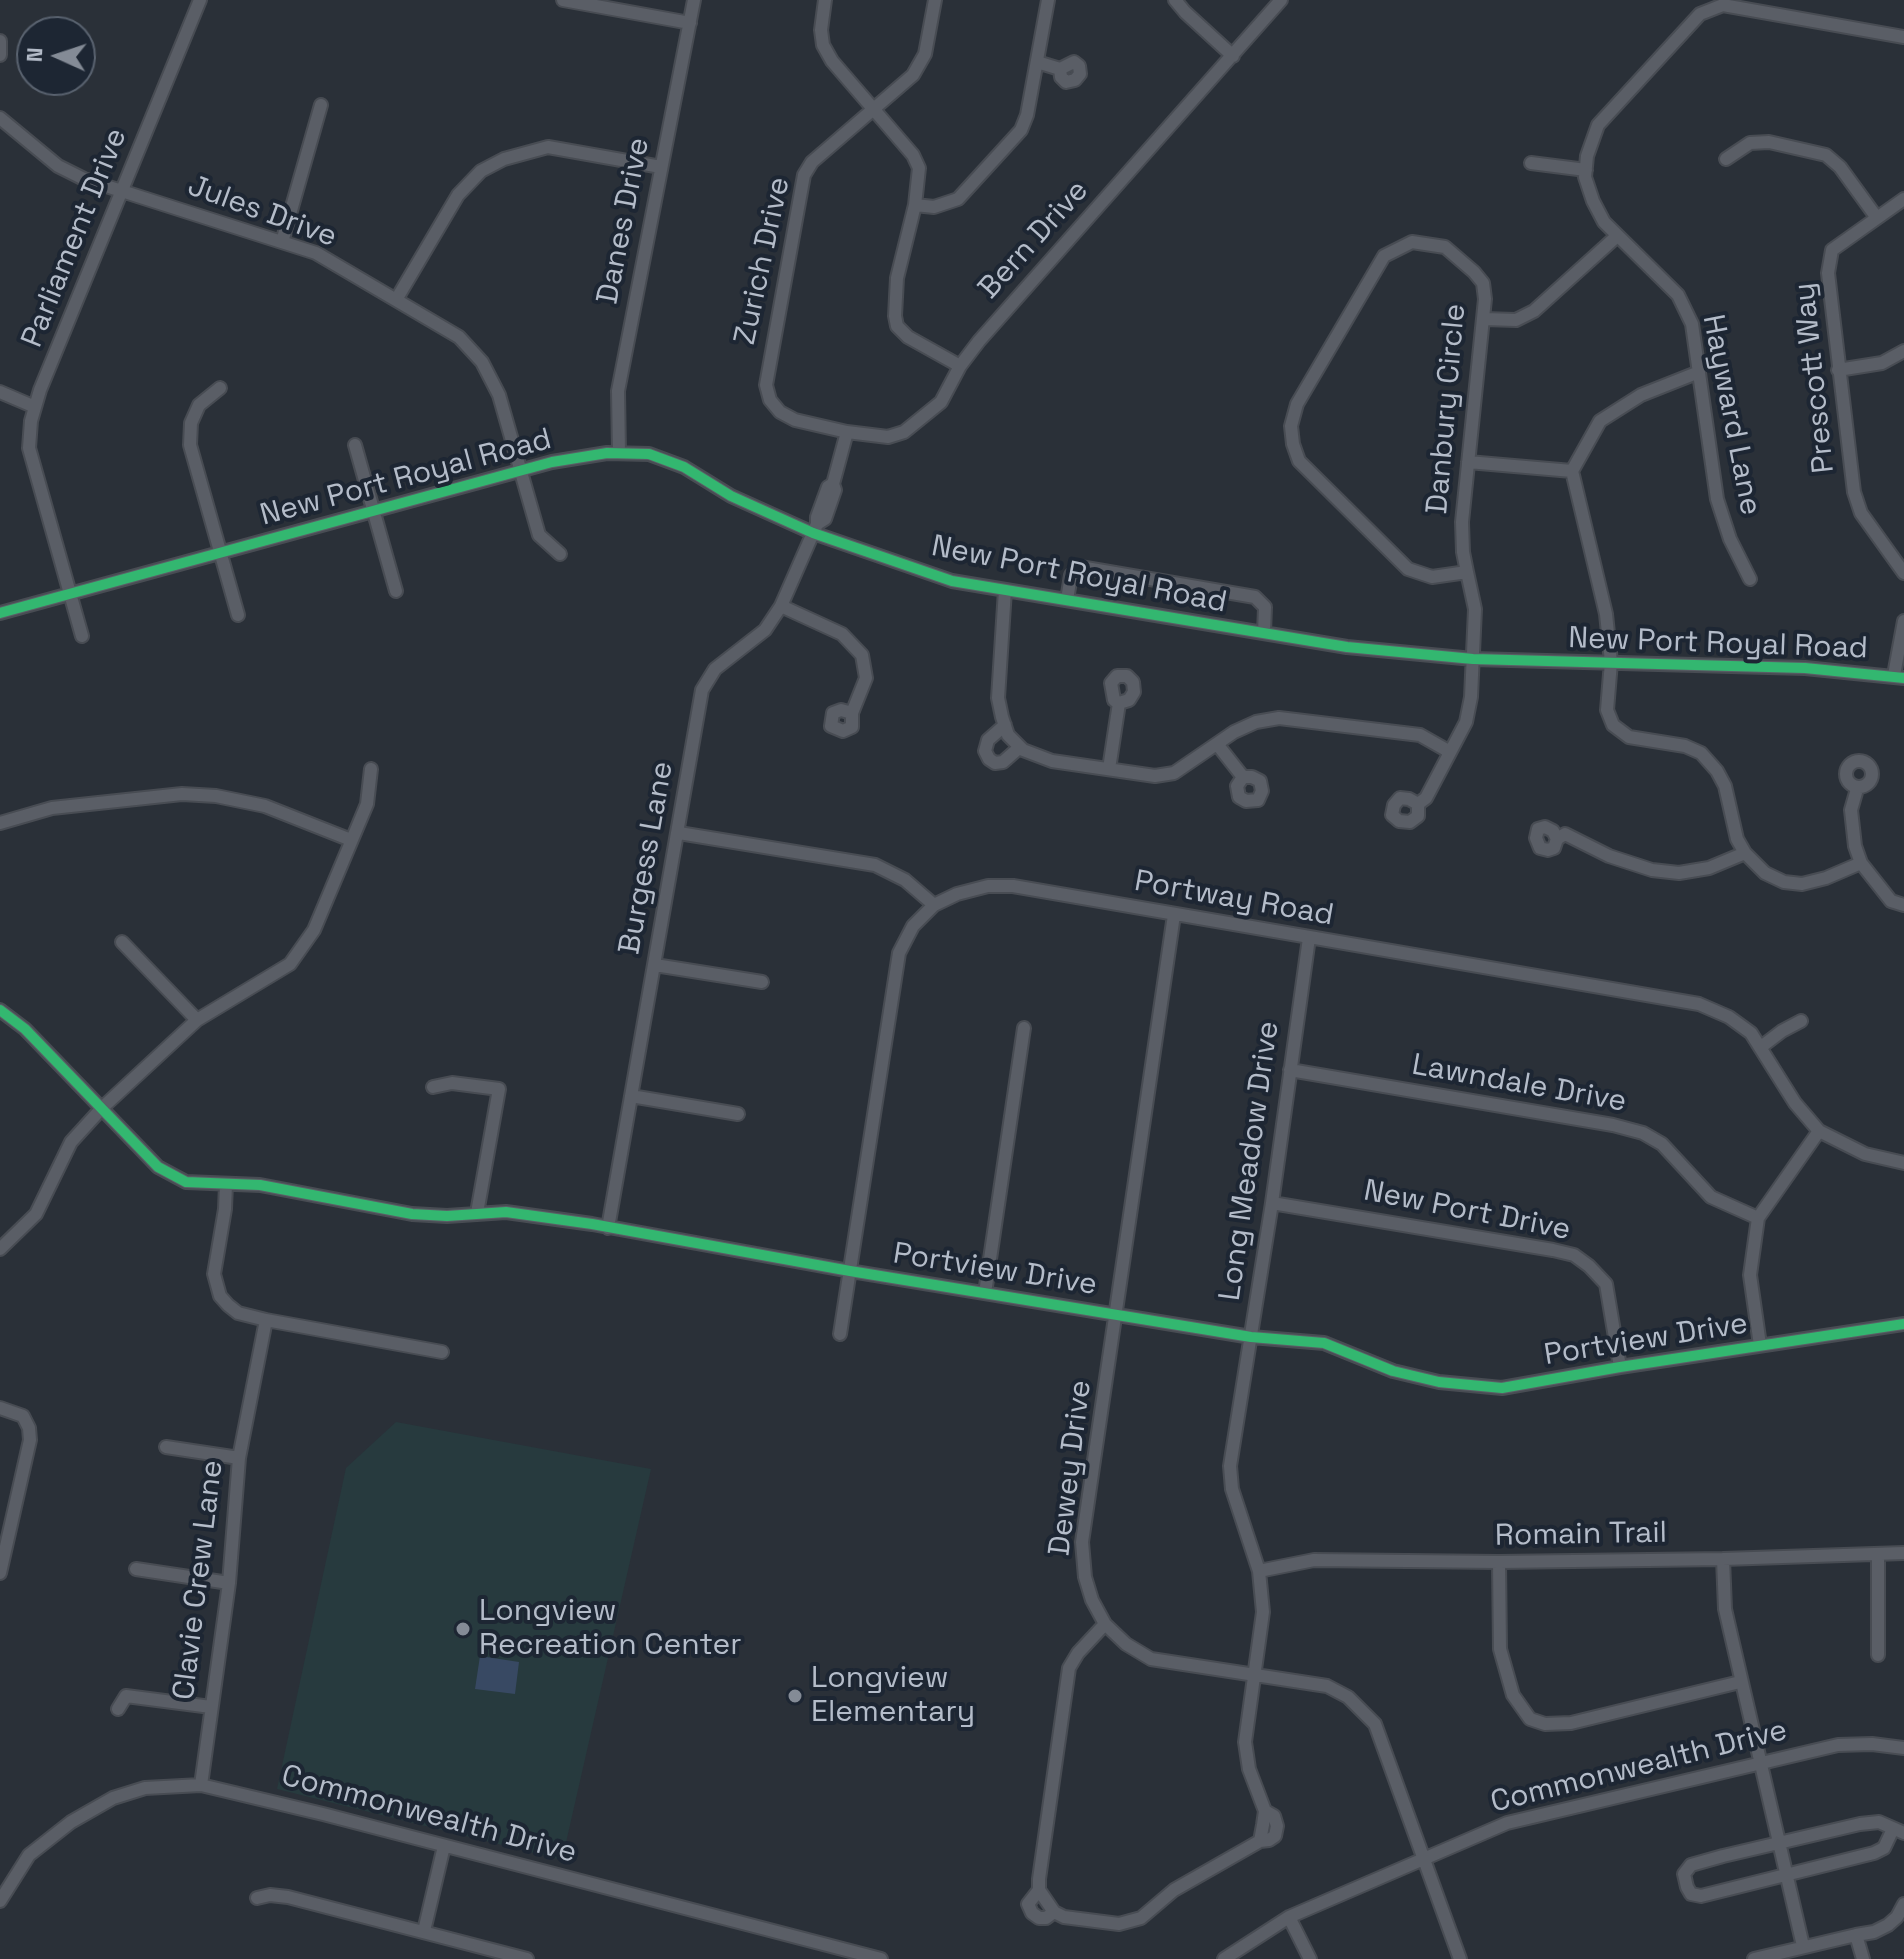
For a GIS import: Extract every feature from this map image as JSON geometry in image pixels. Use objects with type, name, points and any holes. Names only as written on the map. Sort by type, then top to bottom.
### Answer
[{"type":"street","name":"Parliament Drive","points":[[82,636],[29,448],[35,407],[200,0]]},
{"type":"street","points":[[563,0],[690,23]]},
{"type":"street","name":"Danes Drive","points":[[619,453],[618,391],[694,0]]},
{"type":"street","points":[[825,0],[821,30],[823,45],[832,61],[913,155],[919,168],[915,205],[897,278],[897,326],[908,337],[960,366]]},
{"type":"street","name":"Zurich Drive","points":[[847,432],[795,420],[780,412],[770,400],[766,385],[766,371],[804,175],[812,162],[913,75],[925,54],[935,0]]},
{"type":"street","points":[[915,205],[934,207],[958,199],[1021,130],[1027,115],[1048,0]]},
{"type":"street","points":[[1175,0],[1233,56]]},
{"type":"street","name":"Bern Drive","points":[[847,432],[888,437],[904,432],[941,402],[960,366],[979,341],[1281,0]]},
{"type":"street","name":"Hayward Lane","points":[[1750,579],[1730,539],[1717,499],[1692,324],[1678,295],[1604,222],[1585,177],[1587,156],[1598,125],[1700,14],[1723,5],[1904,37]]},
{"type":"street","points":[[0,41],[0,55]]},
{"type":"street","points":[[1037,62],[1060,69]]},
{"type":"street","points":[[282,242],[321,105]]},
{"type":"street","name":"Jules Drive","points":[[0,118],[58,166],[84,179],[316,253],[459,337],[482,362],[499,395],[539,535],[560,554]]},
{"type":"street","points":[[1726,159],[1750,143],[1769,142],[1826,155],[1840,167],[1877,218]]},
{"type":"street","points":[[396,300],[458,195],[481,171],[504,159],[548,147],[661,167]]},
{"type":"street","points":[[1531,163],[1586,170]]},
{"type":"street","name":"Prescott Way","points":[[1904,199],[1832,250],[1828,273],[1854,492],[1861,513],[1904,571]]},
{"type":"street","points":[[1484,319],[1516,320],[1534,311],[1617,236]]},
{"type":"street","name":"Danbury Circle","points":[[1418,804],[1426,798],[1466,722],[1471,697],[1475,609],[1463,552],[1462,522],[1484,319],[1483,283],[1474,272],[1445,247],[1412,242],[1384,256],[1297,404],[1291,426],[1299,461],[1408,569],[1432,577],[1467,572]]},
{"type":"street","points":[[1838,370],[1882,363],[1904,351]]},
{"type":"street","points":[[1699,372],[1641,395],[1600,421],[1572,471],[1606,614],[1611,662],[1607,710],[1613,725],[1629,737],[1685,746],[1701,753],[1725,786],[1737,839],[1745,853],[1765,873],[1784,882],[1802,884],[1861,863]]},
{"type":"street","points":[[220,388],[199,405],[191,423],[190,445],[238,615]]},
{"type":"street","points":[[0,392],[35,407]]},
{"type":"street","points":[[815,529],[828,487],[833,484],[847,432]]},
{"type":"street","points":[[355,445],[396,591]]},
{"type":"street","name":"New Port Royal Road","points":[[0,613],[552,462],[619,453],[649,454],[684,467],[731,496],[952,581],[1347,647],[1473,659],[1805,668],[1899,677]]},
{"type":"street","points":[[1468,462],[1572,471]]},
{"type":"street","name":"Burgess Lane","points":[[608,1228],[702,690],[715,669],[765,630],[781,606],[815,529]]},
{"type":"street","points":[[1067,600],[1071,575],[1080,567],[1255,597],[1265,607],[1264,633]]},
{"type":"street","points":[[1005,590],[998,698],[1005,725],[1008,735],[1020,747],[1052,761],[1155,776],[1174,773],[1256,722],[1279,718],[1420,735],[1450,752]]},
{"type":"street","points":[[781,606],[842,634],[862,655],[866,678],[852,713]]},
{"type":"street","points":[[1899,677],[1904,621]]},
{"type":"street","points":[[1109,769],[1119,703]]},
{"type":"street","points":[[1005,725],[988,740],[985,751],[989,759],[995,763],[1003,762],[1020,747]]},
{"type":"street","points":[[1217,744],[1243,777]]},
{"type":"street","points":[[0,1249],[36,1214],[71,1142],[102,1108],[197,1020],[290,964],[314,930],[367,804],[371,769]]},
{"type":"street","points":[[1857,789],[1851,810],[1855,846],[1861,863],[1891,901],[1904,905]]},
{"type":"street","points":[[0,823],[52,808],[182,794],[216,796],[265,806],[351,840]]},
{"type":"street","points":[[679,833],[875,865],[905,880],[934,905]]},
{"type":"street","points":[[1557,839],[1565,834],[1609,856],[1652,870],[1679,873],[1709,868],[1745,853]]},
{"type":"street","name":"Portway Road","points":[[840,1334],[899,953],[913,926],[934,905],[957,894],[988,886],[1013,886],[1699,1004],[1729,1017],[1751,1033],[1795,1103],[1819,1131],[1865,1154],[1904,1163]]},
{"type":"street","name":"Dewey Drive","points":[[1174,915],[1082,1542],[1085,1577],[1092,1600],[1105,1624],[1126,1644],[1151,1659],[1327,1686],[1348,1697],[1375,1724],[1460,1959]]},
{"type":"street","name":"Long Meadow Drive","points":[[1054,1912],[1064,1917],[1119,1924],[1141,1918],[1174,1890],[1260,1841],[1265,1811],[1249,1769],[1245,1742],[1263,1612],[1259,1571],[1232,1489],[1230,1466],[1272,1203],[1309,938]]},
{"type":"street","points":[[122,942],[197,1020]]},
{"type":"street","points":[[655,965],[762,982]]},
{"type":"street","name":"Portview Drive","points":[[0,1010],[25,1029],[158,1167],[186,1182],[260,1185],[412,1214],[447,1216],[506,1212],[1251,1337],[1324,1343],[1393,1371],[1439,1382],[1502,1388],[1904,1324]]},
{"type":"street","points":[[1761,1047],[1801,1021]]},
{"type":"street","points":[[985,1293],[1024,1028]]},
{"type":"street","name":"Lawndale Drive","points":[[1290,1070],[1597,1122],[1643,1133],[1662,1144],[1711,1197],[1758,1218]]},
{"type":"street","points":[[433,1087],[452,1083],[499,1089],[477,1213]]},
{"type":"street","points":[[631,1096],[738,1114]]},
{"type":"street","points":[[1760,1345],[1750,1275],[1758,1218],[1819,1131]]},
{"type":"street","points":[[226,1184],[214,1274],[220,1296],[238,1313],[442,1352]]},
{"type":"street","name":"New Port Drive","points":[[1272,1203],[1574,1255],[1606,1284],[1620,1367]]},
{"type":"street","name":"Clavie Crew Lane","points":[[201,1785],[229,1583],[239,1458],[266,1320]]},
{"type":"street","points":[[0,1408],[23,1416],[30,1440],[0,1573]]},
{"type":"street","points":[[166,1447],[239,1458]]},
{"type":"street","name":"Romain Trail","points":[[1259,1571],[1314,1560],[1499,1562],[1904,1553]]},
{"type":"street","points":[[1878,1554],[1878,1655]]},
{"type":"street","points":[[1723,1559],[1725,1609],[1740,1682],[1803,1946]]},
{"type":"street","points":[[1499,1562],[1500,1649],[1513,1695],[1530,1719],[1545,1724],[1571,1723],[1740,1682]]},
{"type":"street","points":[[136,1569],[229,1583]]},
{"type":"street","points":[[1039,1890],[1054,1912],[1046,1918],[1032,1913],[1028,1904],[1039,1890],[1069,1668],[1078,1653],[1105,1624]]},
{"type":"street","points":[[118,1709],[126,1696],[211,1707]]},
{"type":"street","name":"Commonwealth Drive","points":[[1224,1959],[1289,1917],[1507,1823],[1838,1745],[1872,1744],[1904,1748]]},
{"type":"street","name":"Commonwealth Drive","points":[[0,1901],[29,1855],[71,1822],[113,1798],[145,1788],[201,1785],[231,1790],[881,1959]]},
{"type":"street","points":[[1879,1822],[1899,1831],[1884,1848],[1874,1853],[1701,1896],[1691,1894],[1687,1887],[1684,1874],[1691,1865],[1778,1843],[1879,1822]]},
{"type":"street","points":[[424,1931],[444,1846]]},
{"type":"street","points":[[257,1898],[270,1895],[288,1897],[527,1959]]},
{"type":"street","points":[[1754,1959],[1874,1932],[1897,1917],[1904,1904]]},
{"type":"street","points":[[1289,1917],[1310,1959]]},
{"type":"street","points":[[1856,1935],[1863,1959]]},
{"type":"green space","name":"Longview Recreation Center","points":[[396,1422],[651,1469],[562,1860],[277,1789],[346,1468]]},
{"type":"water","points":[[480,1656],[519,1662],[515,1694],[475,1689]]},
{"type":"cycle path","points":[[0,613],[552,462],[607,453],[649,454],[684,467],[731,496],[813,533],[952,581],[1347,647],[1473,659],[1805,668],[1904,678]]},
{"type":"cycle path","points":[[0,1010],[25,1029],[158,1167],[186,1182],[260,1185],[412,1214],[447,1216],[506,1212],[592,1224],[850,1271],[1251,1337],[1324,1343],[1393,1371],[1439,1382],[1502,1388],[1904,1324]]},
{"type":"place","name":"Longview Recreation Center","points":[[463,1629]]},
{"type":"place","name":"Longview Elementary","points":[[795,1696]]}]
